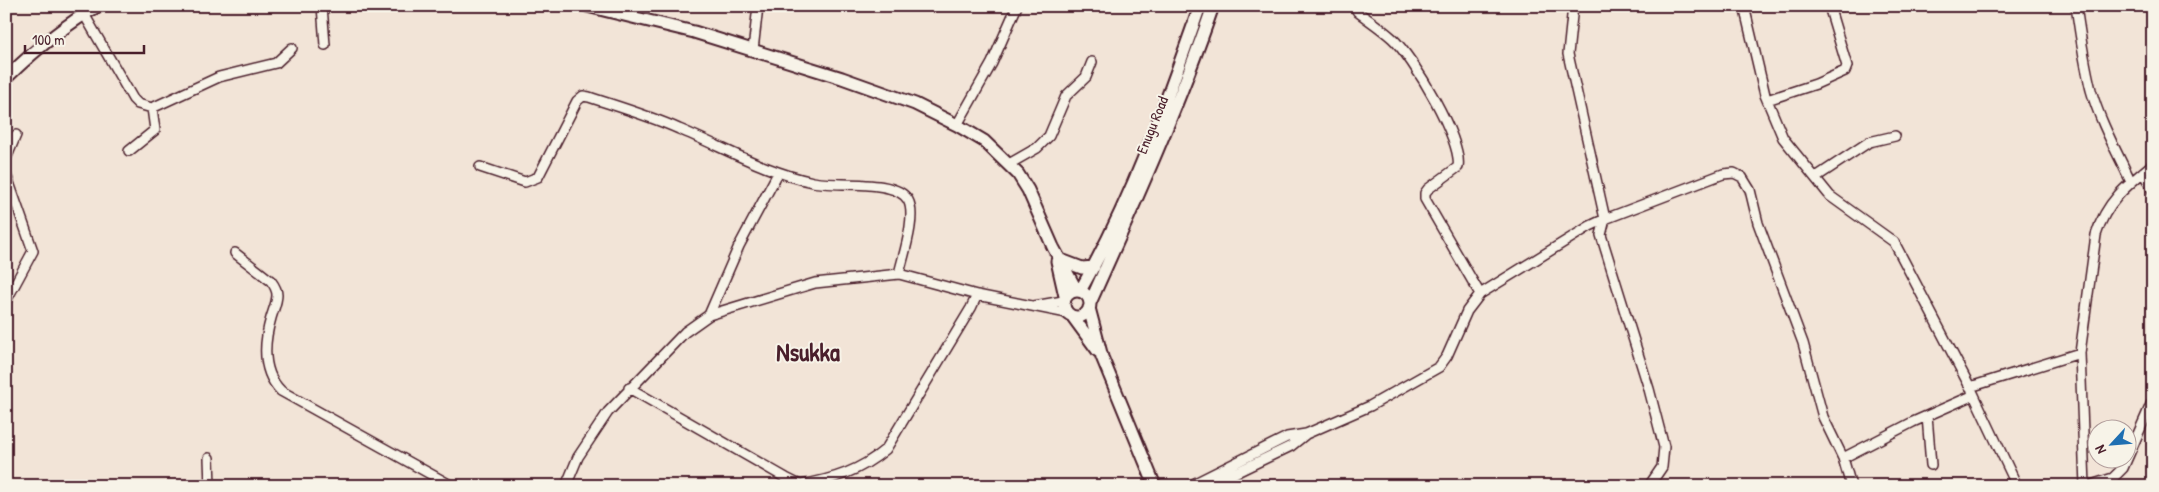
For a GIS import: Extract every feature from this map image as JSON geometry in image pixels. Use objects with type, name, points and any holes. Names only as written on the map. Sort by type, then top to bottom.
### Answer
[{"type":"main road","points":[[6,78],[34,51],[84,14],[98,6]]},
{"type":"main road","points":[[588,6],[694,32],[842,78],[915,104],[984,141],[1008,164],[1028,190],[1053,247],[1079,291],[1087,296],[1102,357],[1155,486]]},
{"type":"main road","points":[[1064,299],[1079,291],[1105,247],[1135,176],[1200,6]]},
{"type":"main road","name":"Enugu Road","points":[[1090,306],[1172,116],[1213,6]]},
{"type":"main road","points":[[1053,247],[1064,299],[1070,315],[1102,357]]},
{"type":"main road","points":[[1061,260],[1082,268],[1094,267]]},
{"type":"main road","points":[[1070,315],[1083,316],[1090,306]]},
{"type":"street","points":[[322,6],[325,45]]},
{"type":"street","points":[[753,50],[758,6]]},
{"type":"street","points":[[957,125],[992,63],[1017,6]]},
{"type":"street","points":[[1354,6],[1393,39],[1427,83],[1457,152],[1458,167],[1428,189],[1425,192],[1425,199],[1480,294]]},
{"type":"street","points":[[1572,6],[1568,54],[1605,218],[1601,235],[1639,355],[1664,447],[1662,467],[1649,486]]},
{"type":"street","points":[[1744,6],[1767,100],[1783,138],[1830,196],[1894,242],[1972,391],[2017,486]]},
{"type":"street","points":[[1767,100],[1816,84],[1845,71],[1847,66],[1829,6]]},
{"type":"street","points":[[2076,6],[2081,44],[2092,91],[2107,133],[2131,182]]},
{"type":"street","points":[[84,14],[133,99],[138,104],[152,108],[219,77],[276,62],[292,48]]},
{"type":"street","points":[[1008,164],[1037,148],[1049,136],[1066,96],[1086,77],[1092,62]]},
{"type":"street","points":[[480,167],[525,182],[532,181],[538,177],[576,100],[583,96],[678,128],[778,174],[815,182],[884,186],[901,192],[908,200],[911,211],[899,274]]},
{"type":"street","points":[[129,151],[155,130],[152,108]]},
{"type":"street","points":[[6,159],[16,135]]},
{"type":"street","points":[[1816,177],[1869,142],[1895,136]]},
{"type":"street","points":[[2153,164],[2131,182],[2109,205],[2102,216],[2096,235],[2080,353],[2087,486],[2114,478],[2123,468],[2153,400]]},
{"type":"street","points":[[2142,172],[2153,191]]},
{"type":"street","points":[[1189,486],[1287,437],[1306,434],[1370,406],[1439,367],[1447,356],[1467,311],[1480,294],[1590,226],[1605,218],[1723,174],[1734,173],[1742,177],[1750,190],[1758,223],[1803,343],[1823,417],[1843,458],[1850,486]]},
{"type":"street","points":[[6,174],[33,251],[6,301]]},
{"type":"street","points":[[709,315],[739,246],[778,174]]},
{"type":"street","points":[[1590,226],[1601,235]]},
{"type":"street","points":[[235,254],[271,281],[275,287],[277,295],[265,338],[266,358],[275,384],[281,390],[452,486]]},
{"type":"street","points":[[566,486],[578,457],[608,412],[629,388],[685,332],[709,315],[815,282],[899,274],[977,295],[1070,315]]},
{"type":"street","points":[[629,388],[783,482],[802,485],[833,482],[870,462],[886,449],[977,295]]},
{"type":"street","points":[[1034,306],[1064,299]]},
{"type":"street","points":[[1843,458],[1972,391],[2080,353]]},
{"type":"street","points":[[1927,416],[1931,465]]},
{"type":"street","points":[[1208,486],[1291,446],[1306,434]]},
{"type":"street","points":[[209,458],[210,486]]},
{"type":"district","name":"Nsukka","points":[[808,352]]}]
